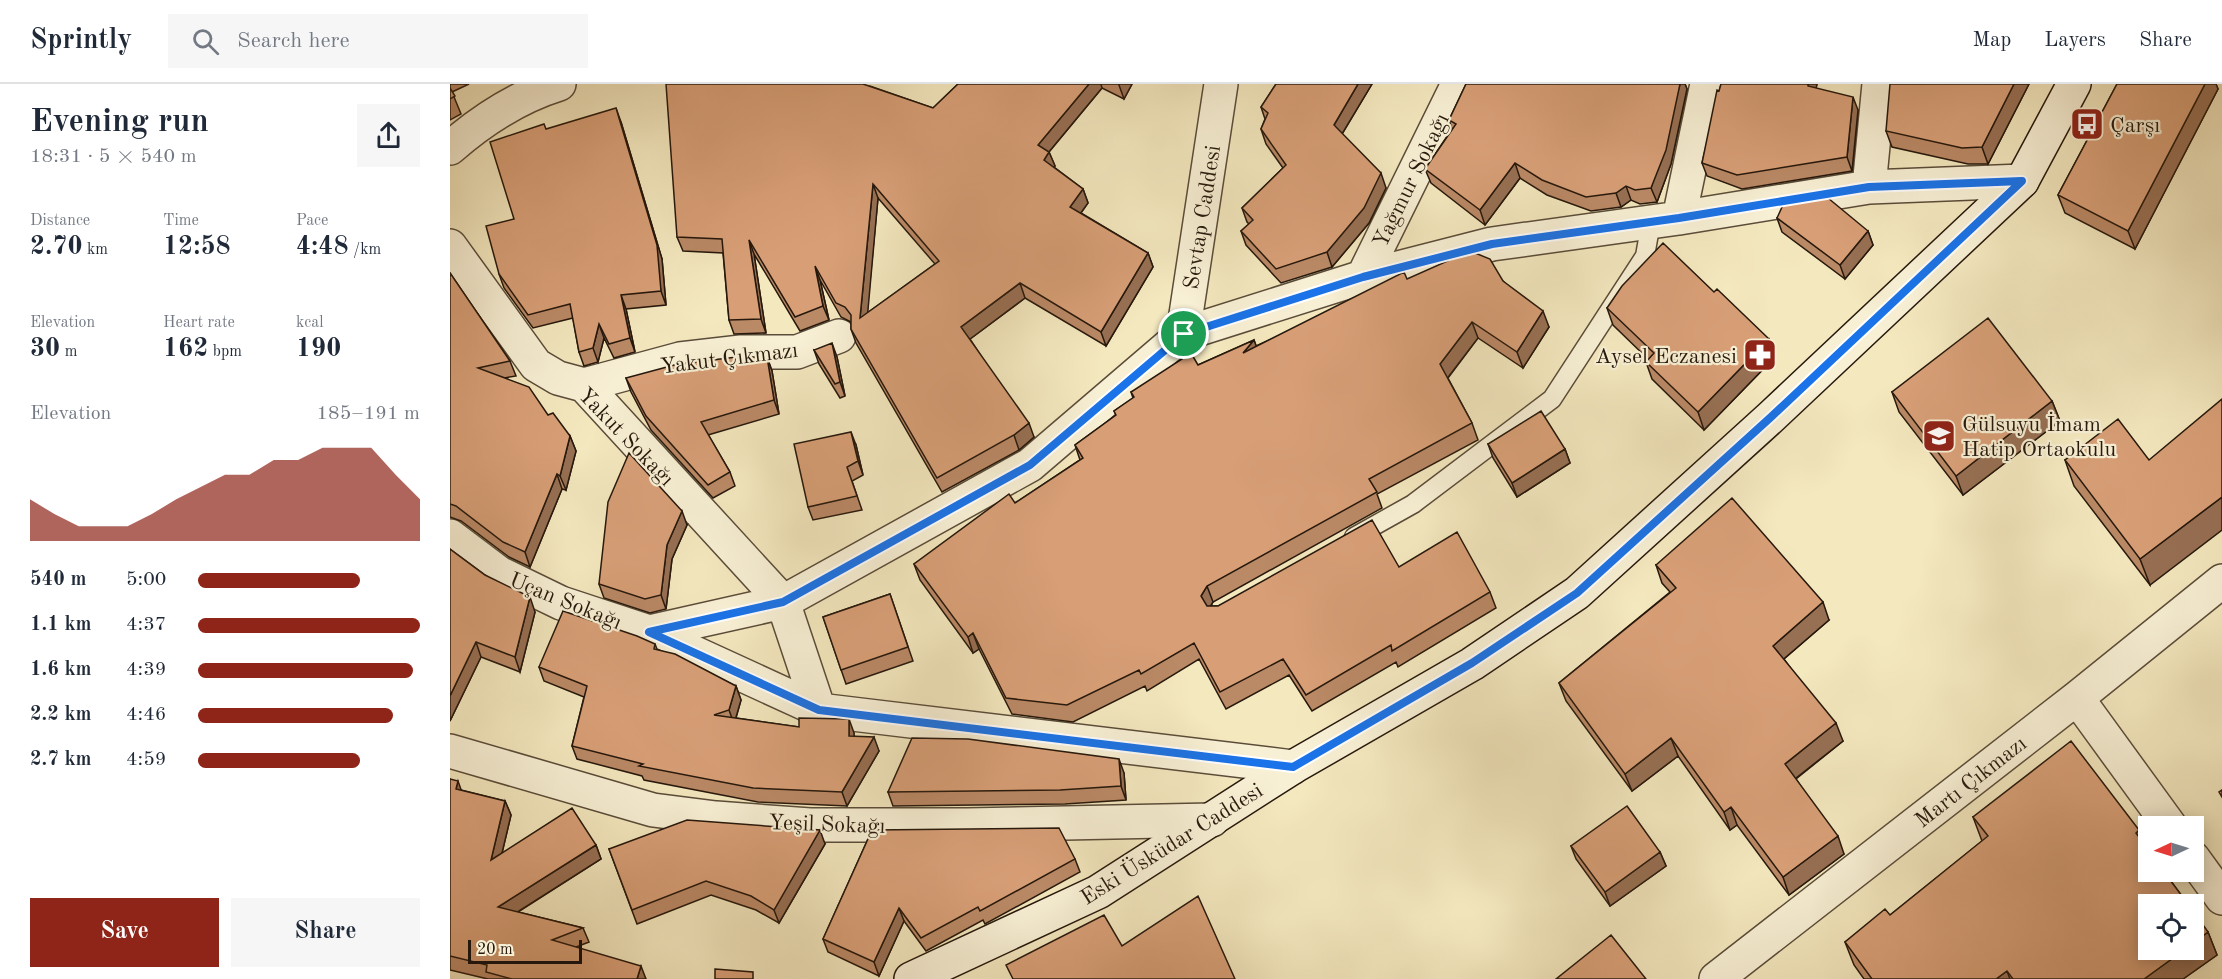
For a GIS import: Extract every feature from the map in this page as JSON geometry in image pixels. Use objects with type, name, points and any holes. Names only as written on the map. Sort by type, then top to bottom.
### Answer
[{"type":"street","points":[[450,148],[479,123],[535,91],[559,84]]},
{"type":"street","name":"Sevtap Caddesi","points":[[1184,334],[1221,84]]},
{"type":"street","name":"Yağmur Sokağı","points":[[1363,277],[1458,84]]},
{"type":"street","points":[[1665,220],[1707,84]]},
{"type":"street","points":[[1869,187],[1879,84]]},
{"type":"street","name":"Eski Üsküdar Caddesi","points":[[911,979],[1098,892],[1293,767],[1472,663],[1577,593],[1771,417],[2022,181],[2073,84]]},
{"type":"street","points":[[819,710],[783,602],[1030,465],[1184,334],[1363,277],[1492,244],[1665,220],[1869,187],[2022,181]]},
{"type":"street","name":"Yakut Sokağı","points":[[450,246],[536,364],[558,378],[584,385],[783,602]]},
{"type":"street","name":"Yakut Çıkmazı","points":[[584,385],[680,359],[741,352],[797,352],[839,336]]},
{"type":"street","name":"Uçan Sokağı","points":[[450,536],[499,573],[561,603],[649,632],[783,602]]},
{"type":"street","name":"Martı Çıkmazı","points":[[1716,979],[2077,698],[2222,581]]},
{"type":"street","points":[[649,632],[819,710],[1293,767]]},
{"type":"street","points":[[2077,698],[2163,816]]},
{"type":"street","name":"Yeşil Sokağı","points":[[450,751],[654,810],[716,818],[810,825],[956,825],[1212,820]]},
{"type":"street","points":[[2204,873],[2222,898]]},
{"type":"lane","points":[[1341,544],[1413,504],[1552,399],[1665,220]]},
{"type":"building","points":[[666,84],[863,84],[933,108],[958,84],[1089,84],[1038,145],[1049,152],[1044,160],[1083,189],[1070,207],[1148,253],[1101,332],[1020,283],[961,327],[1029,423],[1014,435],[937,478],[851,329],[851,315],[845,307],[836,303],[815,266],[823,306],[795,317],[749,240],[761,319],[729,320],[722,239],[677,237]],"holes":[[[873,184],[939,261],[860,318]]]},
{"type":"building","points":[[1276,84],[1358,84],[1334,125],[1381,173],[1364,208],[1327,252],[1276,269],[1241,231],[1253,220],[1242,208],[1286,165],[1261,129],[1268,113],[1261,107]]},
{"type":"building","points":[[1466,84],[1680,84],[1666,150],[1651,188],[1635,190],[1626,186],[1616,193],[1586,197],[1542,180],[1515,163],[1480,210],[1425,169],[1456,124],[1449,120]]},
{"type":"building","points":[[1721,84],[1808,84],[1808,86],[1853,97],[1847,157],[1737,175],[1702,163],[1717,90],[1719,91]]},
{"type":"building","points":[[1890,84],[2014,84],[1982,147],[1962,148],[1886,131]]},
{"type":"building","points":[[2117,84],[2205,84],[2128,231],[2058,195]]},
{"type":"building","points":[[450,88],[455,96],[450,99]]},
{"type":"building","points":[[616,108],[657,245],[661,291],[621,295],[630,338],[609,344],[599,324],[593,348],[579,352],[570,304],[528,315],[499,274],[486,226],[514,219],[490,142],[544,124],[546,129]]},
{"type":"building","points":[[1828,198],[1868,231],[1840,265],[1777,218],[1783,205]]},
{"type":"building","points":[[1663,243],[1714,292],[1717,289],[1769,339],[1698,412],[1646,362],[1654,353],[1607,308],[1622,286]]},
{"type":"building","points":[[1470,251],[1490,259],[1503,281],[1543,311],[1517,352],[1472,322],[1440,364],[1472,423],[1369,479],[1377,492],[1207,586],[1201,596],[1207,606],[1218,606],[1372,520],[1399,567],[1457,532],[1490,592],[1392,651],[1391,645],[1306,695],[1283,659],[1220,692],[1194,643],[1141,674],[1139,670],[1067,705],[1006,698],[973,633],[968,637],[914,564],[1009,494],[1015,503],[1083,458],[1075,445],[1116,415],[1114,411],[1134,397],[1131,392],[1191,353],[1198,365],[1254,340],[1243,353],[1404,272],[1407,279]]},
{"type":"building","points":[[450,273],[510,361],[478,368],[529,387],[548,415],[553,413],[570,436],[560,476],[557,474],[525,552],[503,542],[456,506],[450,504]]},
{"type":"building","points":[[1988,318],[2052,401],[1956,476],[1892,392]]},
{"type":"building","points":[[832,343],[840,382],[835,384],[814,350]]},
{"type":"building","points":[[737,357],[767,357],[774,400],[701,422],[730,472],[708,485],[646,416],[626,378],[678,364]]},
{"type":"building","points":[[2222,399],[2222,497],[2140,559],[2065,460],[2118,419],[2149,460]]},
{"type":"building","points":[[1541,411],[1565,449],[1512,483],[1488,444]]},
{"type":"building","points":[[851,432],[858,461],[847,467],[857,496],[808,507],[794,444]]},
{"type":"building","points":[[629,453],[682,511],[667,545],[661,595],[645,599],[599,584],[608,502]]},
{"type":"building","points":[[1732,498],[1823,602],[1773,646],[1836,723],[1785,764],[1838,836],[1783,877],[1731,807],[1724,812],[1671,738],[1625,774],[1559,683],[1676,588],[1656,565]]},
{"type":"building","points":[[450,549],[485,575],[530,597],[515,657],[476,642],[450,696]]},
{"type":"building","points":[[890,594],[908,647],[841,670],[823,617]]},
{"type":"building","points":[[563,611],[637,636],[655,644],[654,649],[675,654],[736,686],[729,710],[714,715],[799,727],[799,718],[849,719],[849,736],[874,737],[842,792],[753,788],[639,766],[643,764],[572,746],[587,686],[539,667]]},
{"type":"building","points":[[912,738],[968,739],[1119,759],[1121,786],[1060,790],[888,792]]},
{"type":"building","points":[[2071,741],[2138,829],[2136,833],[2138,836],[2138,882],[2172,882],[2180,894],[2138,894],[2138,960],[2170,960],[2144,979],[2013,979],[2007,971],[1996,979],[1872,979],[1845,942],[1885,909],[1890,915],[1988,836],[1973,817]]},
{"type":"building","points":[[450,779],[458,781],[456,789],[505,801],[491,860],[572,808],[596,845],[498,907],[583,928],[552,940],[641,966],[637,979],[512,979],[486,972],[487,965],[450,956]]},
{"type":"building","points":[[1627,806],[1660,852],[1605,892],[1571,846]]},
{"type":"building","points":[[687,820],[820,830],[774,910],[751,896],[706,881],[632,910],[609,849]]},
{"type":"building","points":[[1059,828],[1075,859],[980,911],[978,907],[921,938],[899,908],[874,962],[823,939],[872,830]]},
{"type":"building","points":[[1198,896],[1235,979],[1013,979],[1006,965],[1104,915],[1122,946]]},
{"type":"building","points":[[1611,935],[1646,979],[1556,979]]},
{"type":"building","points":[[715,969],[753,972],[753,979],[715,979]]},
{"type":"place","name":"Çarşı","points":[[2087,124]]},
{"type":"place","name":"Aysel Eczanesi","points":[[1760,355]]},
{"type":"place","name":"Gülsuyu İmam Hatip Ortaokulu","points":[[1939,436]]},
{"type":"route","points":[[2022,181],[1771,417],[1577,593],[1472,663],[1293,767],[819,710],[649,632],[783,602],[1030,465],[1184,334],[1363,277],[1492,244],[1679,218],[1869,187],[2022,181]]}]
